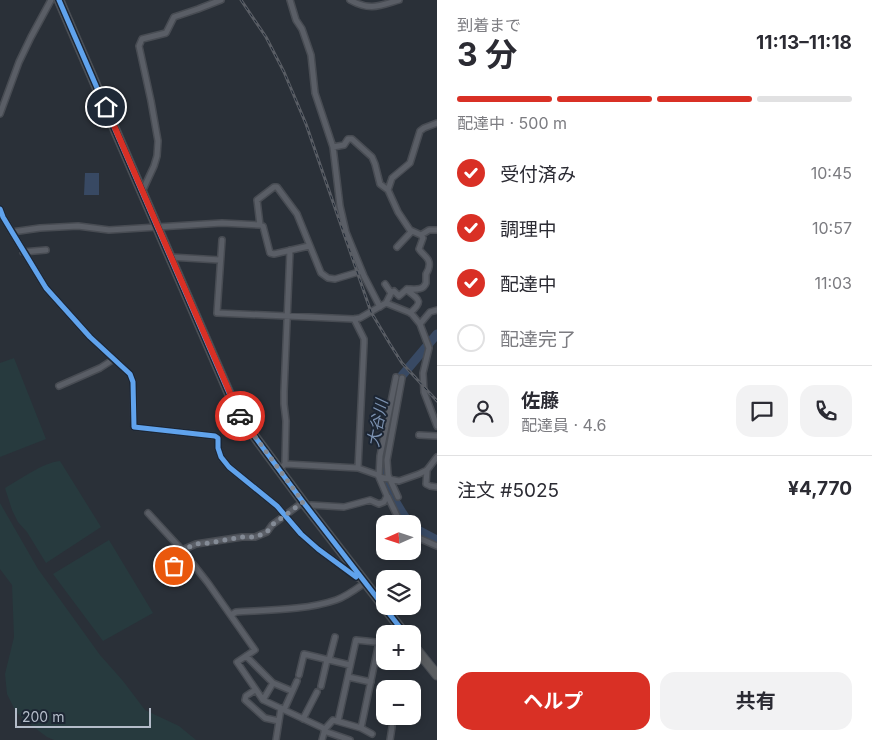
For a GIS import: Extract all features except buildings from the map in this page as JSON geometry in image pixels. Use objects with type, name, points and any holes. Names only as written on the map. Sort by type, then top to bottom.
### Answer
[{"type":"highway","points":[[59,0],[238,414],[282,467],[306,505],[398,625]]},
{"type":"highway","points":[[421,655],[437,675]]},
{"type":"street","points":[[0,114],[19,62],[51,0]]},
{"type":"street","points":[[142,192],[154,166],[158,141],[139,46],[142,39],[166,33],[174,17],[221,0]]},
{"type":"street","points":[[290,0],[296,20],[302,29],[311,55],[316,94],[333,147],[340,206],[346,232],[362,271],[380,307]]},
{"type":"street","points":[[350,0],[362,6],[372,7],[382,6],[399,0]]},
{"type":"street","points":[[388,190],[392,178],[410,163],[420,131],[437,124]]},
{"type":"street","points":[[333,147],[344,146],[348,139],[352,139],[372,157],[376,164],[380,184],[388,190],[398,212],[412,231],[421,235]]},
{"type":"street","points":[[260,225],[257,200],[274,186],[277,187],[297,214],[321,273],[328,278],[340,278],[362,271]]},
{"type":"street","points":[[0,208],[23,252],[46,288],[90,337],[130,374],[132,378],[134,427],[215,436],[218,438],[218,448],[221,458],[225,463],[277,506],[301,534],[318,549],[365,581],[347,595],[334,600],[300,607],[236,612],[231,615]]},
{"type":"street","points":[[12,232],[78,226],[109,230],[222,223],[264,226],[270,253],[274,254],[309,246]]},
{"type":"street","points":[[421,235],[429,230],[437,230]]},
{"type":"street","points":[[397,247],[412,231]]},
{"type":"street","points":[[385,284],[392,293],[394,291],[399,296],[407,288],[420,288],[426,283],[429,262],[419,249],[423,238],[421,235]]},
{"type":"street","points":[[222,240],[217,313],[354,319],[360,318],[386,304],[392,293]]},
{"type":"street","points":[[23,252],[46,250]]},
{"type":"street","points":[[290,250],[284,392],[286,421],[282,467],[358,468],[399,481],[427,470],[437,457]]},
{"type":"street","points":[[170,258],[220,260]]},
{"type":"street","points":[[407,288],[419,300],[418,307],[410,313]]},
{"type":"street","points":[[386,304],[410,313],[415,316],[420,324],[430,348],[423,373],[424,392],[437,426]]},
{"type":"street","points":[[420,324],[430,312],[437,310]]},
{"type":"street","points":[[354,319],[364,339],[358,468]]},
{"type":"street","points":[[59,386],[100,368],[114,359]]},
{"type":"street","points":[[396,377],[380,456],[387,496],[397,515]]},
{"type":"street","points":[[384,477],[387,471],[387,460],[402,378]]},
{"type":"street","points":[[419,435],[437,436]]},
{"type":"street","points":[[427,470],[426,484],[437,487]]},
{"type":"street","points":[[384,477],[398,497]]},
{"type":"street","points":[[157,566],[172,560],[196,544],[242,537],[256,537],[267,532],[272,525],[285,515],[306,505],[344,507],[370,500],[376,504],[382,504],[387,496]]},
{"type":"street","points":[[148,512],[208,583],[255,650],[237,662],[263,700],[338,738],[350,740]]},
{"type":"street","points":[[421,539],[437,546]]},
{"type":"street","points":[[172,560],[181,578]]},
{"type":"street","points":[[321,686],[328,660],[336,647],[335,637]]},
{"type":"street","points":[[338,721],[356,640],[376,642]]},
{"type":"street","points":[[299,675],[304,654],[350,665]]},
{"type":"street","points":[[246,656],[273,683],[292,691]]},
{"type":"street","points":[[361,728],[376,664]]},
{"type":"street","points":[[348,677],[371,682]]},
{"type":"street","points":[[278,740],[282,709],[297,681]]},
{"type":"street","points":[[263,700],[273,683]]},
{"type":"street","points":[[255,690],[246,696],[246,700],[265,718],[279,721]]},
{"type":"street","points":[[303,719],[317,692]]},
{"type":"street","points":[[322,740],[325,730],[333,720],[361,728],[372,734]]},
{"type":"street","points":[[390,740],[392,727]]},
{"type":"green space","points":[[14,358],[46,439],[0,457],[0,363]]},
{"type":"green space","points":[[60,461],[101,527],[46,563],[27,532],[18,522],[5,488],[39,468]]},
{"type":"green space","points":[[0,503],[38,569],[100,655],[145,710],[179,726],[196,740],[54,740],[47,737],[16,712],[7,694],[5,674],[14,637],[12,585],[0,569]]},
{"type":"green space","points":[[109,540],[153,613],[103,641],[53,574]]},
{"type":"water","points":[[85,173],[99,173],[99,195],[84,195]]},
{"type":"waterway","name":"大谷川","points":[[399,387],[400,378],[437,334]]},
{"type":"waterway","name":"大谷川","points":[[386,451],[384,469],[388,485],[404,515]]},
{"type":"waterway","name":"大谷川","points":[[421,532],[437,540]]},
{"type":"railway","points":[[241,0],[266,37],[284,72],[306,124],[371,312],[402,363],[437,401]]},
{"type":"cycle path","points":[[59,0],[238,414],[398,625]]},
{"type":"cycle path","points":[[0,209],[46,288],[90,337],[130,374],[133,382],[134,427],[215,436],[218,438],[218,448],[221,457],[229,467],[277,506],[301,534],[318,549],[356,577]]},
{"type":"way so far","points":[[174,566],[172,560],[186,555],[182,550],[196,544],[242,537],[256,537],[267,532],[272,525],[303,502],[240,416]]},
{"type":"route","points":[[106,107],[240,416]]}]
